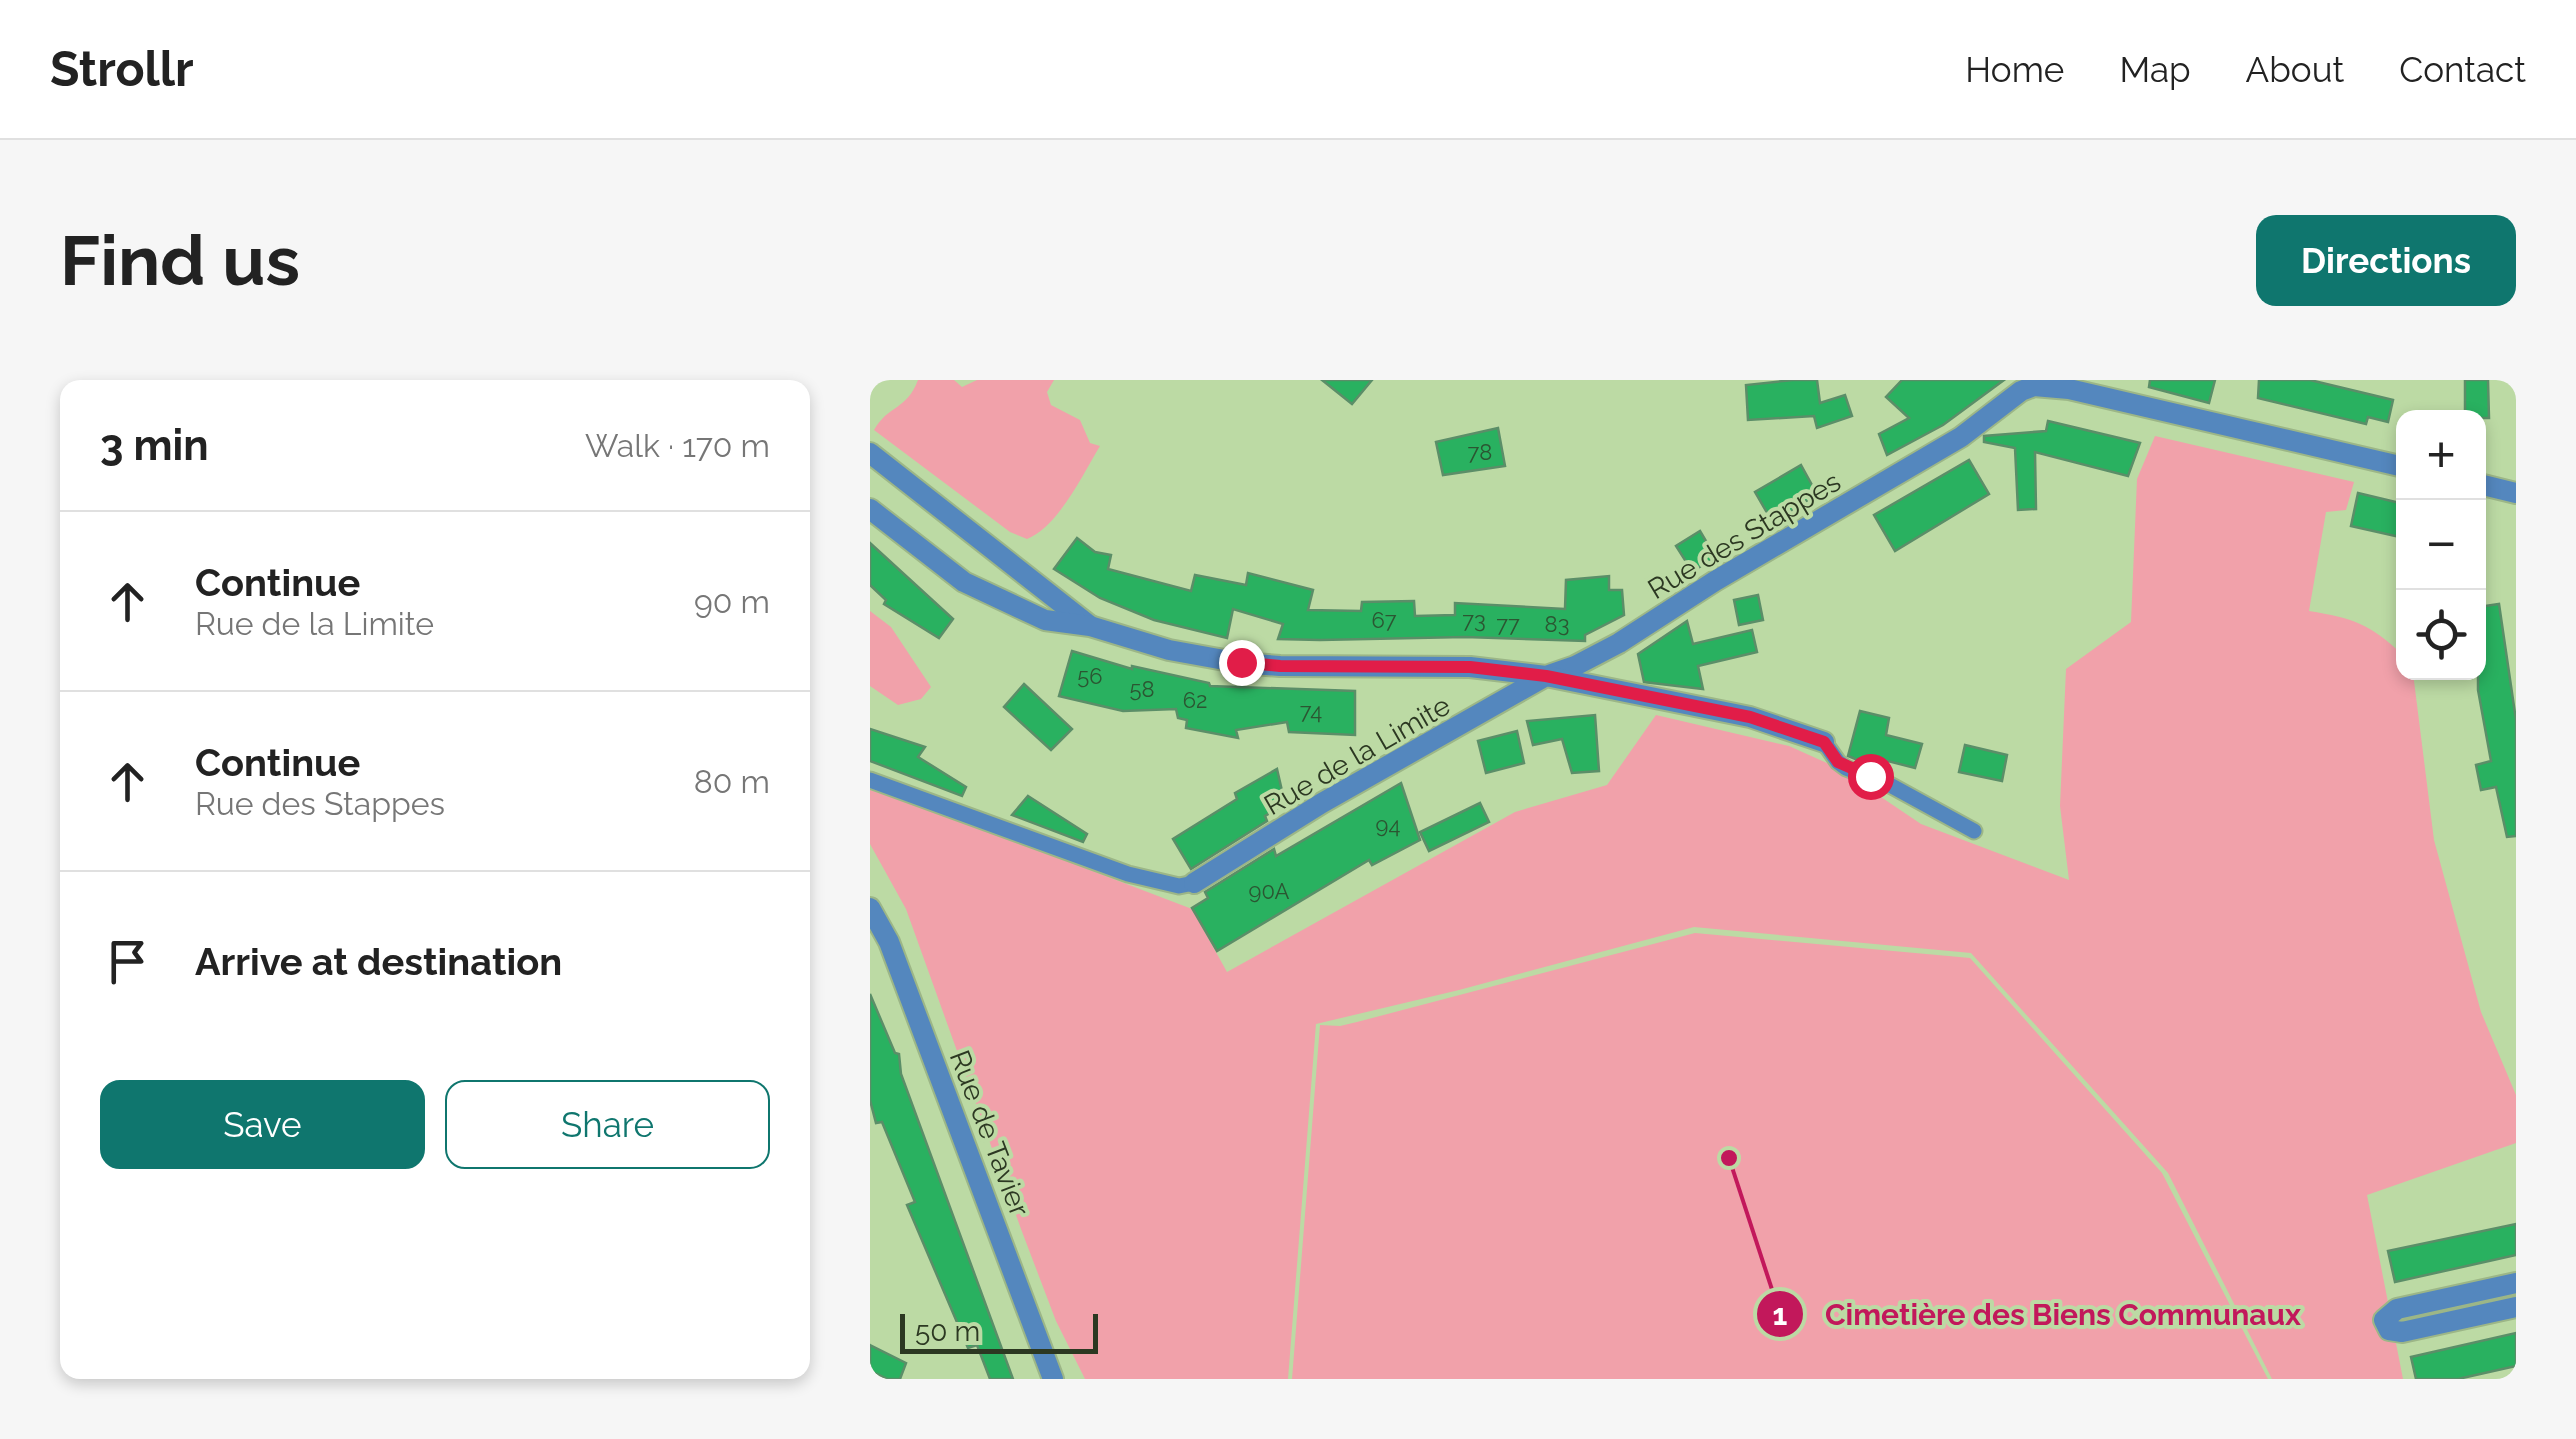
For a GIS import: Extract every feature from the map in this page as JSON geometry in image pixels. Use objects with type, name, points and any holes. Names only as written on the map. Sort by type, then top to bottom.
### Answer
[{"type":"street","name":"Rue des Stappes","points":[[870,509],[964,582],[1045,620],[1090,626],[1169,650],[1241,662],[1280,666],[1470,667],[1546,676],[1619,643],[1946,446],[2034,386],[2069,388],[2396,465]]},
{"type":"street","name":"Rue des Stappes","points":[[870,453],[1090,626]]},
{"type":"street","points":[[2486,486],[2516,493]]},
{"type":"street","points":[[1546,676],[1750,717],[1824,742]]},
{"type":"street","name":"Rue de la Limite","points":[[1194,883],[1322,803],[1546,676]]},
{"type":"street","name":"Rue de Tavier","points":[[870,908],[889,942],[1053,1379]]},
{"type":"street","points":[[2516,1283],[2397,1309],[2384,1320],[2389,1330],[2402,1332],[2516,1307]]},
{"type":"lane","points":[[1824,742],[1846,768],[1890,785],[1974,831]]},
{"type":"lane","name":"Rue de la Limite","points":[[870,780],[1128,874],[1179,886],[1194,883]]},
{"type":"shaded area","points":[[918,380],[954,380],[962,387],[977,380],[1054,380],[1047,392],[1051,405],[1080,420],[1090,443],[1100,446],[1069,499],[1038,533],[1027,539],[1010,532],[874,430],[903,403]]},
{"type":"shaded area","points":[[2155,436],[2354,482],[2346,510],[2326,512],[2309,611],[2338,616],[2381,636],[2396,649],[2396,680],[2414,680],[2434,840],[2481,1012],[2516,1095],[2516,1143],[2367,1195],[2403,1379],[2272,1379],[2168,1173],[1971,953],[1694,927],[1316,1024],[1288,1379],[1085,1379],[1056,1321],[906,909],[870,844],[870,790],[1192,909],[1227,972],[1515,812],[1607,785],[1656,715],[1789,746],[1838,768],[1921,824],[2069,880],[2060,806],[2066,669],[2131,622],[2137,479]]},
{"type":"shaded area","points":[[870,611],[891,627],[931,687],[921,699],[898,705],[870,686]]},
{"type":"shaded area","points":[[1695,933],[1970,958],[2162,1173],[2268,1379],[1292,1379],[1320,1025],[1357,1022]]},
{"type":"building","points":[[1322,380],[1372,380],[1352,404]]},
{"type":"building","points":[[1817,380],[1820,403],[1845,395],[1852,416],[1817,428],[1814,416],[1748,420],[1746,385]]},
{"type":"building","points":[[1902,380],[2004,380],[1943,425],[1887,455],[1879,434],[1909,418],[1886,397]]},
{"type":"building","points":[[2150,380],[2215,380],[2209,403],[2149,387]]},
{"type":"building","points":[[2259,380],[2310,380],[2393,400],[2388,422],[2368,417],[2366,424],[2258,398]]},
{"type":"building","points":[[2465,380],[2488,380],[2489,418],[2486,410],[2465,410]]},
{"type":"building","points":[[2048,421],[2140,443],[2128,476],[2035,452],[2036,509],[2018,510],[2015,448],[1984,442],[1984,436],[2046,431]]},
{"type":"building","points":[[1498,428],[1505,466],[1443,475],[1436,442]]},
{"type":"building","points":[[1969,460],[1989,494],[1895,551],[1874,515]]},
{"type":"building","points":[[1801,465],[1817,494],[1773,523],[1755,492]]},
{"type":"building","points":[[2358,493],[2396,502],[2396,536],[2351,526]]},
{"type":"building","points":[[1700,531],[1716,558],[1692,571],[1676,546]]},
{"type":"building","points":[[1077,538],[1095,552],[1111,555],[1108,569],[1191,591],[1195,575],[1246,585],[1248,573],[1313,590],[1308,610],[1361,611],[1362,602],[1414,601],[1415,616],[1455,615],[1455,603],[1565,609],[1566,580],[1609,576],[1609,590],[1622,590],[1624,615],[1585,635],[1585,641],[1465,637],[1320,640],[1278,639],[1283,624],[1233,609],[1227,638],[1154,620],[1100,598],[1054,569]]},
{"type":"building","points":[[870,543],[953,619],[939,638],[884,604],[886,600],[870,585]]},
{"type":"building","points":[[1758,595],[1763,620],[1739,625],[1734,600]]},
{"type":"building","points":[[2499,604],[2516,720],[2516,836],[2507,837],[2496,787],[2481,790],[2476,765],[2491,761],[2478,690],[2478,680],[2486,680],[2486,606]]},
{"type":"building","points":[[1687,621],[1693,644],[1752,630],[1757,652],[1698,666],[1703,689],[1644,682],[1638,654]]},
{"type":"building","points":[[1072,651],[1210,686],[1355,691],[1355,735],[1289,732],[1287,722],[1236,730],[1238,738],[1186,728],[1187,720],[1178,718],[1176,709],[1123,711],[1059,696]]},
{"type":"building","points":[[1024,684],[1072,729],[1051,750],[1004,707]]},
{"type":"building","points":[[1860,711],[1889,718],[1886,735],[1922,744],[1915,768],[1880,759],[1877,768],[1848,756]]},
{"type":"building","points":[[1595,715],[1599,771],[1572,773],[1562,739],[1533,745],[1527,721]]},
{"type":"building","points":[[870,729],[925,747],[918,757],[966,787],[962,796],[870,761]]},
{"type":"building","points":[[1517,731],[1524,763],[1486,773],[1478,741]]},
{"type":"building","points":[[1965,745],[2007,755],[2002,781],[1959,772]]},
{"type":"building","points":[[1277,769],[1285,804],[1265,816],[1267,821],[1191,869],[1173,839],[1237,799],[1235,793]]},
{"type":"building","points":[[1401,783],[1420,840],[1372,865],[1369,860],[1217,951],[1192,908],[1208,898],[1205,892],[1274,849],[1276,856]]},
{"type":"building","points":[[1028,796],[1087,834],[1083,842],[1012,815]]},
{"type":"building","points":[[1480,803],[1489,822],[1429,851],[1420,832]]},
{"type":"building","points":[[870,994],[895,1053],[899,1054],[901,1074],[1013,1379],[990,1379],[977,1345],[968,1348],[907,1205],[915,1202],[882,1122],[876,1123],[870,1100]]},
{"type":"building","points":[[2516,1224],[2516,1255],[2395,1282],[2388,1251]]},
{"type":"building","points":[[2516,1333],[2516,1366],[2458,1379],[2416,1379],[2411,1357]]},
{"type":"building","points":[[870,1345],[906,1363],[900,1379],[887,1379],[870,1371]]},
{"type":"place","name":"Cimetière des Biens Communaux","points":[[1729,1158]]},
{"type":"route","points":[[1241,662],[1280,666],[1470,667],[1546,676],[1750,717],[1824,742],[1846,768],[1870,776]]}]
